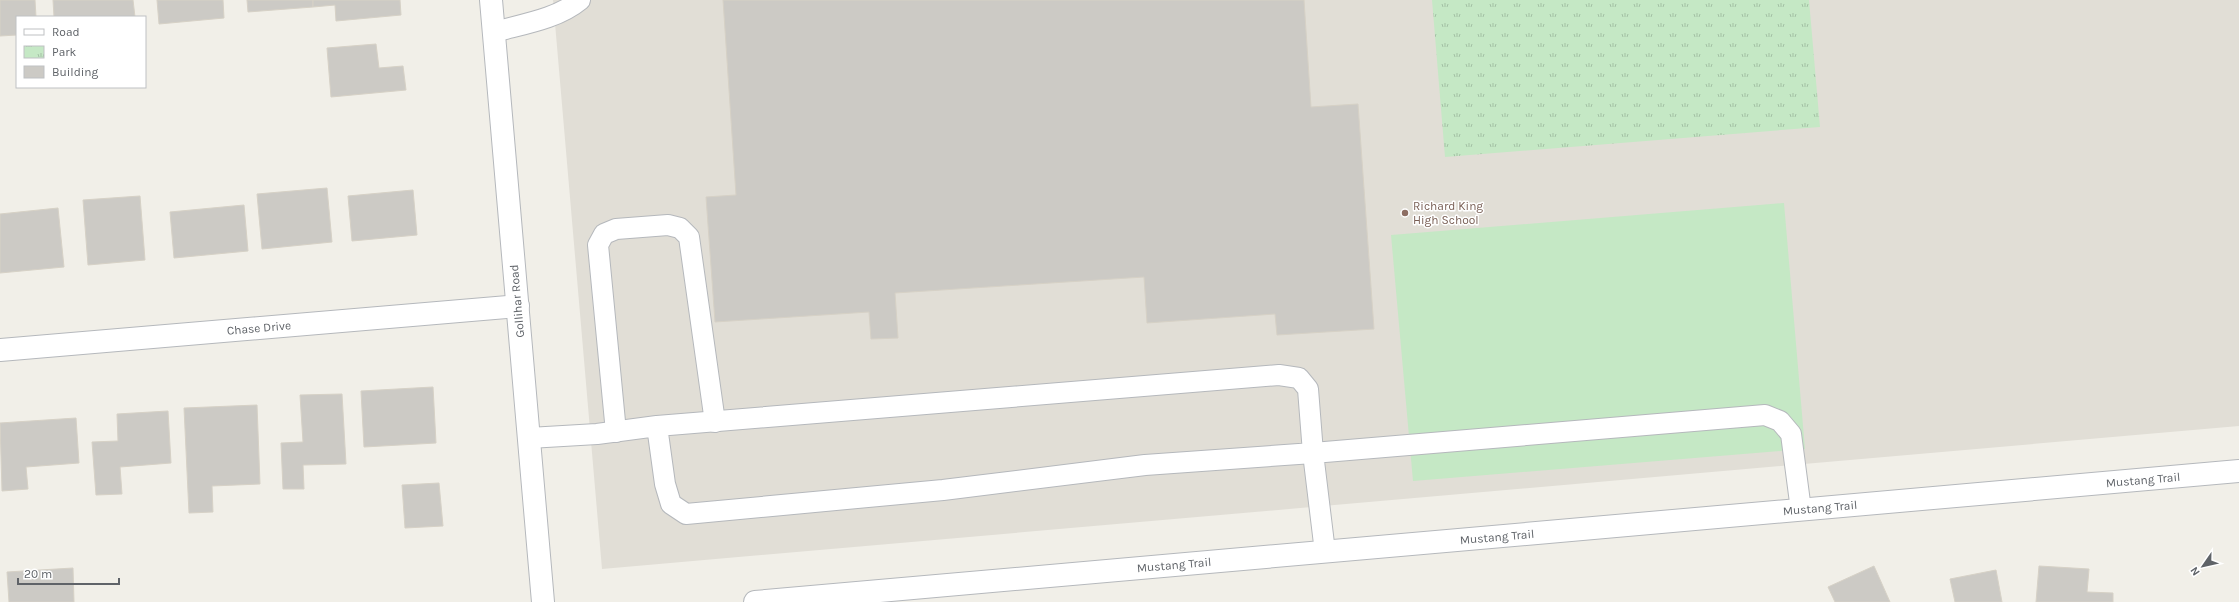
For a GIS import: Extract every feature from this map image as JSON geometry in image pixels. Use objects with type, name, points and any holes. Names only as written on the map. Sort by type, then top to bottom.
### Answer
[{"type":"street","name":"Gollihar Road","points":[[491,0],[543,602]]},
{"type":"street","name":"Chase Drive","points":[[0,350],[518,306]]},
{"type":"street","name":"Mustang Trail","points":[[755,602],[2239,472]]},
{"type":"lane","points":[[494,32],[536,21],[572,7],[580,0]]},
{"type":"lane","points":[[616,432],[598,245],[604,234],[616,229],[668,226],[680,228],[689,237],[715,422]]},
{"type":"lane","points":[[529,438],[616,432],[657,426],[1279,375],[1299,378],[1308,389],[1313,453],[1325,552]]},
{"type":"lane","points":[[657,426],[665,484],[671,504],[686,514],[943,490],[1145,465],[1313,453],[1765,415],[1780,421],[1791,434],[1801,510]]},
{"type":"shaded area","name":"Richard King High School","points":[[553,0],[2239,0],[2239,426],[602,569]]},
{"type":"green space","points":[[1432,0],[1809,0],[1820,127],[1445,157]]},
{"type":"green space","points":[[1784,203],[1805,449],[1413,481],[1391,235]]},
{"type":"building","points":[[0,0],[35,0],[36,16],[16,16],[16,35],[0,36]]},
{"type":"building","points":[[53,0],[133,0],[135,16],[54,16]]},
{"type":"building","points":[[157,0],[223,0],[224,18],[159,24]]},
{"type":"building","points":[[247,0],[313,0],[313,7],[248,12]]},
{"type":"building","points":[[313,0],[400,0],[401,15],[336,21],[335,5],[313,7]]},
{"type":"building","points":[[723,0],[1304,0],[1311,107],[1358,104],[1374,329],[1277,335],[1275,314],[1147,323],[1144,277],[895,293],[898,338],[871,339],[869,312],[715,322],[706,197],[736,195]]},
{"type":"building","points":[[376,44],[379,68],[403,66],[406,90],[331,97],[327,48]]},
{"type":"building","points":[[327,188],[332,242],[262,249],[257,194]]},
{"type":"building","points":[[413,190],[417,235],[352,241],[348,196]]},
{"type":"building","points":[[140,196],[145,260],[88,265],[83,200]]},
{"type":"building","points":[[244,205],[248,251],[174,258],[170,212]]},
{"type":"building","points":[[58,208],[64,267],[0,273],[0,214]]},
{"type":"building","points":[[433,387],[436,443],[364,447],[361,391]]},
{"type":"building","points":[[342,394],[346,464],[303,465],[304,489],[283,489],[281,443],[303,442],[300,395]]},
{"type":"building","points":[[257,405],[260,484],[212,486],[213,512],[189,513],[184,408]]},
{"type":"building","points":[[168,411],[171,463],[120,467],[122,494],[96,495],[92,442],[118,441],[117,414]]},
{"type":"building","points":[[76,418],[79,463],[26,467],[28,489],[2,491],[0,423]]},
{"type":"building","points":[[439,483],[443,526],[405,528],[402,485]]},
{"type":"building","points":[[1874,566],[1890,602],[1835,602],[1828,587]]},
{"type":"building","points":[[2039,566],[2089,569],[2087,592],[2113,593],[2113,602],[2036,602]]},
{"type":"building","points":[[73,568],[74,602],[9,602],[7,572]]},
{"type":"building","points":[[1996,570],[2002,602],[1955,602],[1950,579]]},
{"type":"place","name":"Richard King High School","points":[[1405,213]]}]
